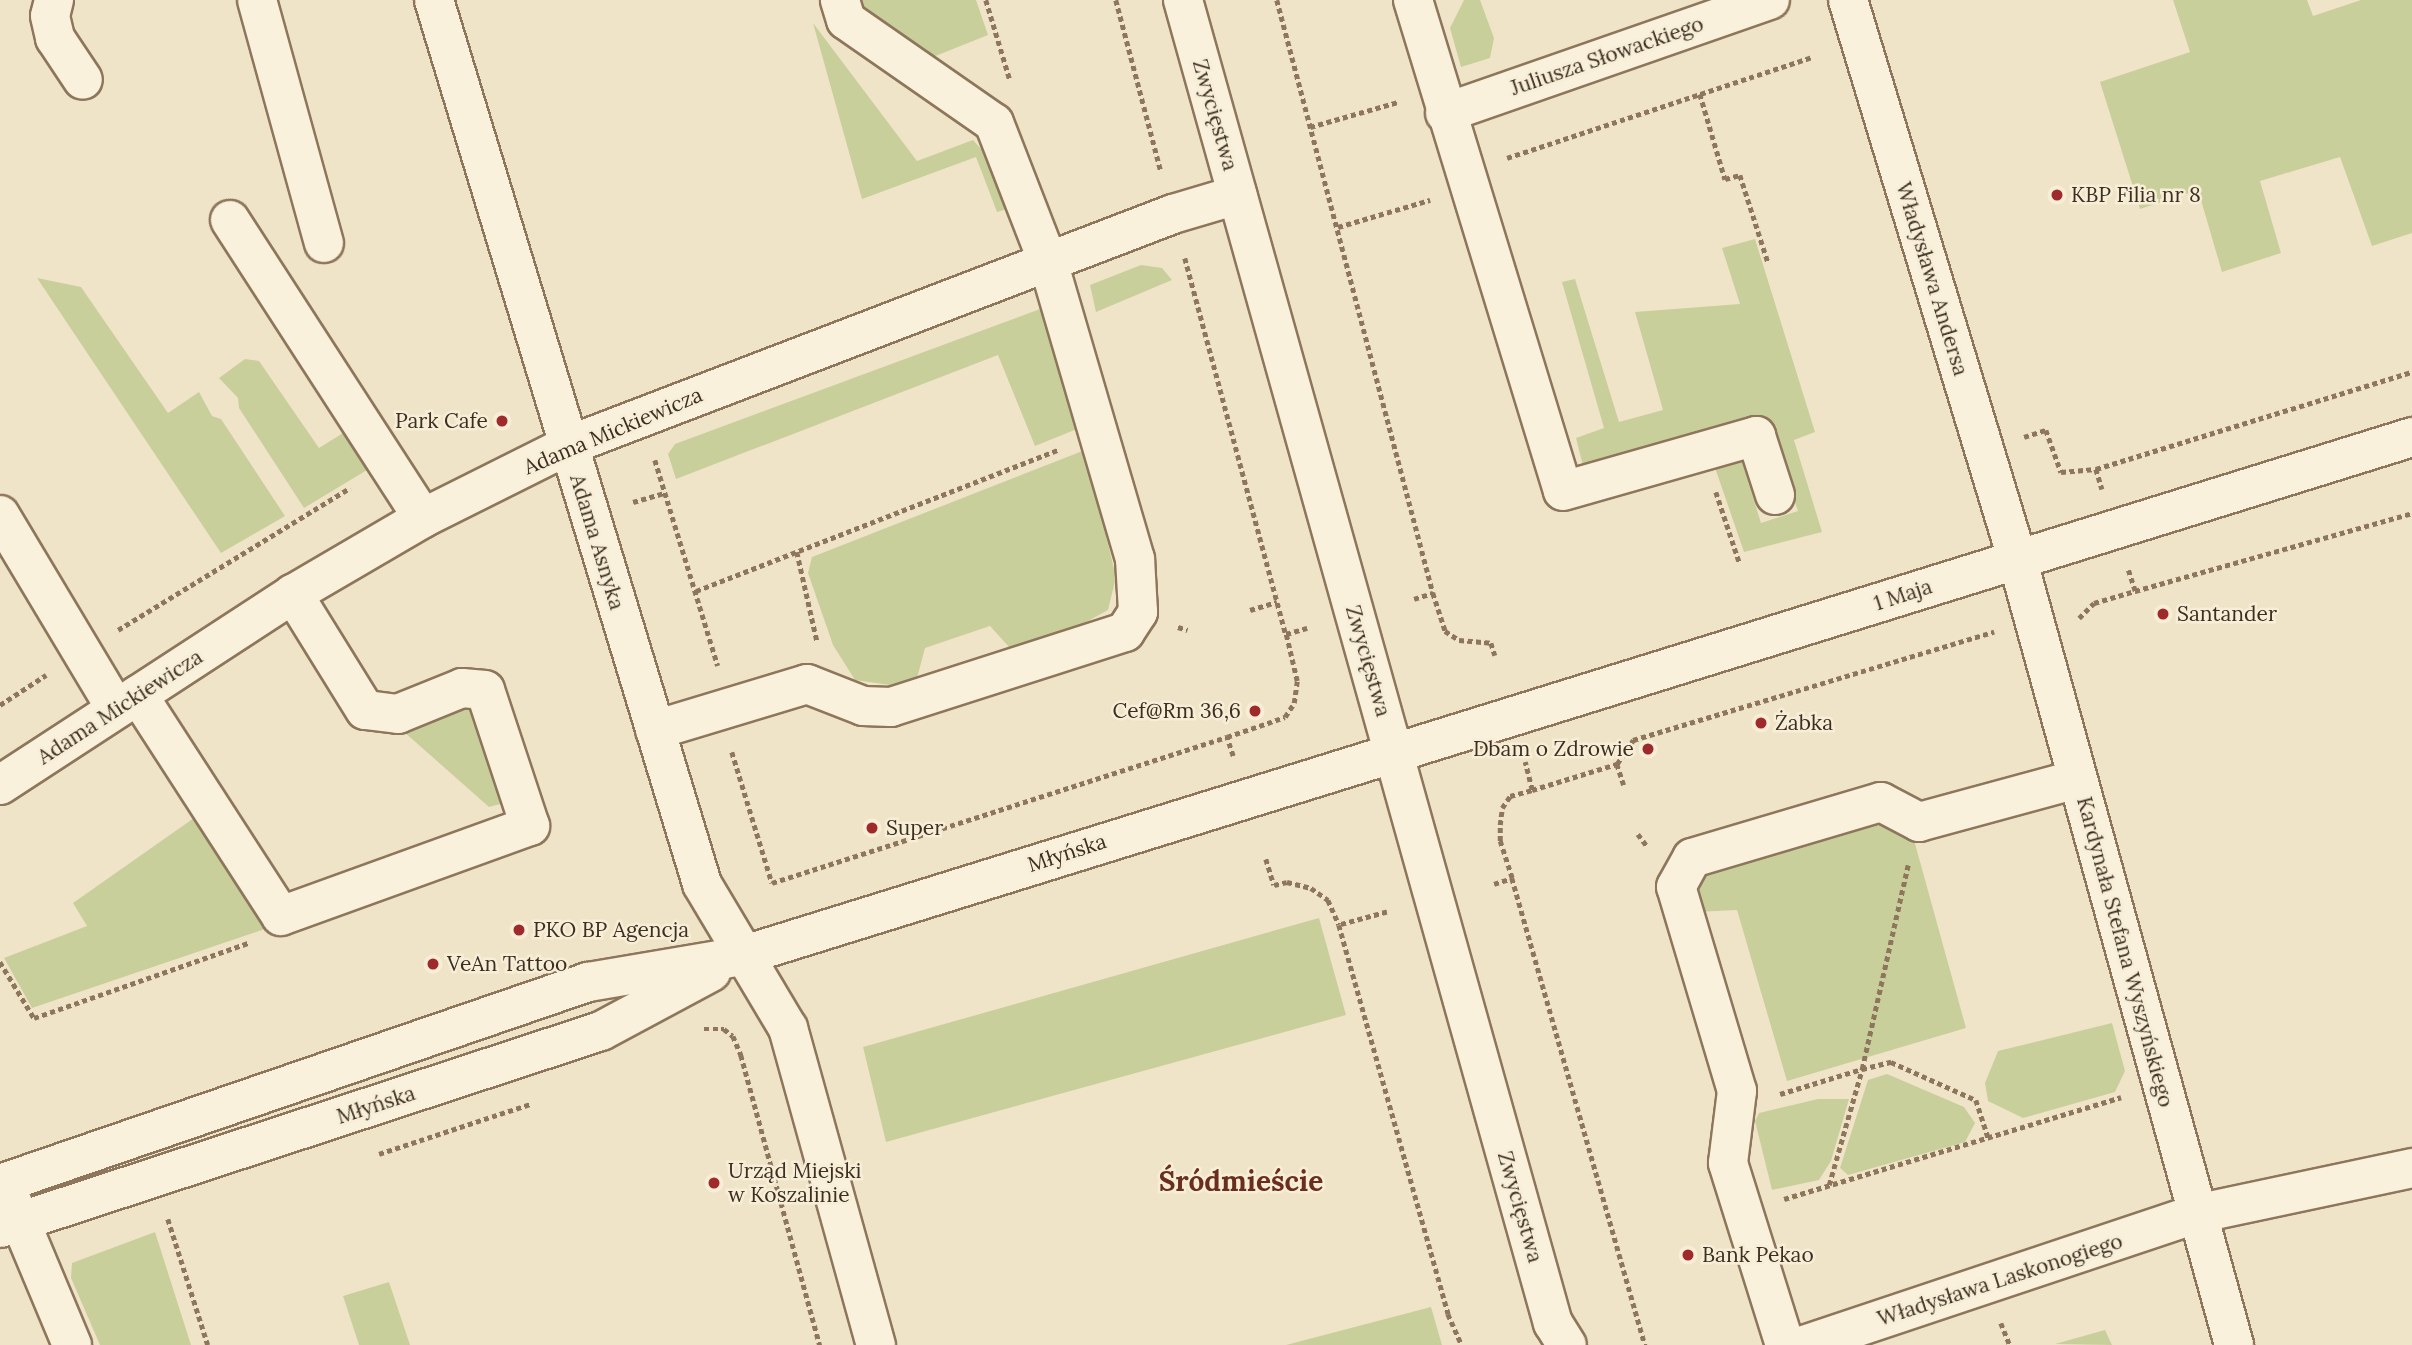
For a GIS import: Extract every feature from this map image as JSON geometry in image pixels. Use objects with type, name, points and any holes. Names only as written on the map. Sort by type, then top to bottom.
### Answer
[{"type":"street","points":[[54,0],[50,16],[55,38],[83,80]]},
{"type":"street","points":[[257,0],[324,243]]},
{"type":"street","name":"Adama Asnyka","points":[[434,0],[567,446],[702,884],[741,956],[788,1028],[876,1345]]},
{"type":"street","points":[[655,730],[807,684],[828,689],[863,706],[891,707],[1125,632],[1138,612],[1135,559],[1048,262],[994,123],[846,20],[840,0]]},
{"type":"street","name":"Zwycięstwa","points":[[1183,0],[1557,1338]]},
{"type":"street","points":[[1413,0],[1563,491],[1756,436],[1775,495]]},
{"type":"street","name":"Juliusza Słowackiego","points":[[1442,101],[1770,0]]},
{"type":"street","name":"Władysława Andersa","points":[[1848,0],[2017,558]]},
{"type":"street","name":"Adama Mickiewicza","points":[[0,785],[293,594],[423,518],[567,446],[1172,214],[1237,195]]},
{"type":"street","points":[[230,220],[423,518]]},
{"type":"street","name":"1 Maja","points":[[1394,755],[2017,558],[2412,437]]},
{"type":"street","points":[[0,515],[82,652],[127,702],[281,916],[530,826],[485,690],[462,688],[398,715],[365,710],[293,594]]},
{"type":"street","name":"Kardynała Stefana Wyszyńskiego","points":[[2017,558],[2234,1345]]},
{"type":"street","name":"Młyńska","points":[[1,1181],[588,982],[741,956],[1198,812],[1394,755]]},
{"type":"street","points":[[1786,1345],[1728,1163],[1737,1091],[1676,887],[1692,858],[1881,802],[1919,822],[2077,779]]},
{"type":"street","name":"Młyńska","points":[[10,1224],[601,1031],[741,956]]},
{"type":"street","name":"Władysława Laskonogiego","points":[[1804,1345],[2196,1214],[2412,1168]]},
{"type":"street","points":[[1,1181],[10,1224],[72,1345]]},
{"type":"path","points":[[654,457],[730,707],[727,736],[772,883],[1285,717],[1294,703],[1297,681],[1286,634],[1116,0]]},
{"type":"path","points":[[1277,0],[1445,631],[1459,640],[1491,643],[1495,654]]},
{"type":"path","points":[[1338,228],[1469,188],[1486,164],[1812,57]]},
{"type":"path","points":[[1700,94],[1725,179],[1740,175],[1768,262]]},
{"type":"path","points":[[1310,127],[1442,101]]},
{"type":"path","points":[[1175,258],[1186,261]]},
{"type":"path","points":[[1983,450],[2046,430],[2061,472],[2096,469],[2412,372]]},
{"type":"path","points":[[696,591],[1098,434]]},
{"type":"path","points":[[1703,451],[1740,564]]},
{"type":"path","points":[[0,705],[390,464]]},
{"type":"path","points":[[2135,591],[2412,513]]},
{"type":"path","points":[[797,552],[828,689]]},
{"type":"path","points":[[1414,599],[1433,593]]},
{"type":"path","points":[[1250,610],[1278,602]]},
{"type":"path","points":[[1286,634],[1307,628]]},
{"type":"path","points":[[1645,1345],[1500,841],[1503,808],[1510,796],[1618,764],[1633,740],[1998,631]]},
{"type":"path","points":[[1227,737],[1233,757]]},
{"type":"path","points":[[1525,762],[1532,790]]},
{"type":"path","points":[[1618,764],[1624,785]]},
{"type":"path","points":[[1829,1186],[1862,1069],[1919,822]]},
{"type":"path","points":[[1266,859],[1274,885],[1287,882],[1311,888],[1328,900],[1339,925],[1448,1314],[1462,1345]]},
{"type":"path","points":[[1494,884],[1512,878]]},
{"type":"path","points":[[1339,925],[1387,912]]},
{"type":"path","points":[[0,962],[34,1018],[256,940]]},
{"type":"path","points":[[697,1031],[724,1029],[737,1045],[820,1345]]},
{"type":"path","points":[[1735,1108],[1891,1062],[1976,1100],[1987,1138]]},
{"type":"path","points":[[1743,1212],[2126,1096]]},
{"type":"path","points":[[163,1205],[208,1345]]},
{"type":"green space","points":[[856,0],[976,0],[988,35],[933,57],[858,8]]},
{"type":"green space","points":[[1464,0],[1480,0],[1494,38],[1490,58],[1461,67],[1450,28]]},
{"type":"green space","points":[[2173,0],[2307,0],[2313,16],[2361,0],[2412,0],[2412,233],[2372,246],[2340,157],[2260,181],[2281,253],[2222,272],[2198,190],[2140,209],[2100,82],[2190,52]]},
{"type":"green space","points":[[813,23],[917,161],[973,140],[992,161],[1010,208],[997,212],[976,157],[862,199]]},
{"type":"green space","points":[[1755,239],[1815,432],[1794,440],[1822,532],[1744,552],[1712,459],[1739,452],[1761,523],[1798,511],[1765,417],[1584,470],[1576,438],[1604,428],[1562,282],[1575,279],[1619,422],[1663,410],[1635,312],[1740,304],[1722,248]]},
{"type":"green space","points":[[1141,265],[1162,268],[1172,280],[1096,312],[1090,285]]},
{"type":"green space","points":[[37,278],[81,287],[168,413],[199,392],[212,416],[221,419],[285,516],[221,553]]},
{"type":"green space","points":[[1040,309],[1082,427],[1035,446],[998,355],[676,479],[668,454],[675,444]]},
{"type":"green space","points":[[245,359],[259,361],[319,448],[351,428],[372,467],[304,508],[239,408],[238,398],[219,378]]},
{"type":"green space","points":[[1085,450],[1116,577],[1108,610],[1077,627],[1010,648],[990,626],[925,648],[917,678],[890,685],[855,680],[833,645],[808,573],[812,557]]},
{"type":"green space","points":[[461,708],[480,713],[512,801],[489,807],[403,731]]},
{"type":"green space","points":[[1888,815],[1914,840],[1966,1028],[1787,1081],[1737,910],[1695,912],[1691,898],[1706,870]]},
{"type":"green space","points":[[194,818],[268,928],[32,1008],[4,958],[87,926],[73,903]]},
{"type":"green space","points":[[1319,918],[1346,1015],[886,1142],[863,1047]]},
{"type":"green space","points":[[2112,1023],[2125,1071],[2115,1092],[2023,1118],[1988,1101],[1985,1083],[1998,1051]]},
{"type":"green space","points":[[1887,1074],[1964,1107],[1975,1123],[1965,1142],[1848,1175],[1840,1168],[1868,1080]]},
{"type":"green space","points":[[1818,1099],[1849,1099],[1831,1161],[1819,1180],[1772,1190],[1755,1121],[1759,1113]]},
{"type":"green space","points":[[155,1232],[191,1345],[100,1345],[71,1278],[72,1263]]},
{"type":"green space","points":[[389,1282],[410,1345],[359,1345],[343,1296]]},
{"type":"green space","points":[[1431,1307],[1442,1345],[1286,1345]]},
{"type":"green space","points":[[2105,1330],[2112,1345],[2055,1344]]},
{"type":"place","name":"KBP Filia nr 8","points":[[2057,195]]},
{"type":"place","name":"Park Cafe","points":[[502,421]]},
{"type":"place","name":"Santander","points":[[2163,614]]},
{"type":"place","name":"Cef@Rm 36,6","points":[[1255,711]]},
{"type":"place","name":"Żabka","points":[[1761,723]]},
{"type":"place","name":"Dbam o Zdrowie","points":[[1648,749]]},
{"type":"place","name":"Super","points":[[872,828]]},
{"type":"place","name":"PKO BP Agencja","points":[[519,930]]},
{"type":"place","name":"VeAn Tattoo","points":[[433,964]]},
{"type":"place","name":"Urząd Miejski w Koszalinie","points":[[714,1183]]},
{"type":"place","name":"Bank Pekao","points":[[1688,1255]]},
{"type":"district","name":"Śródmieście","points":[[1241,1181]]}]
